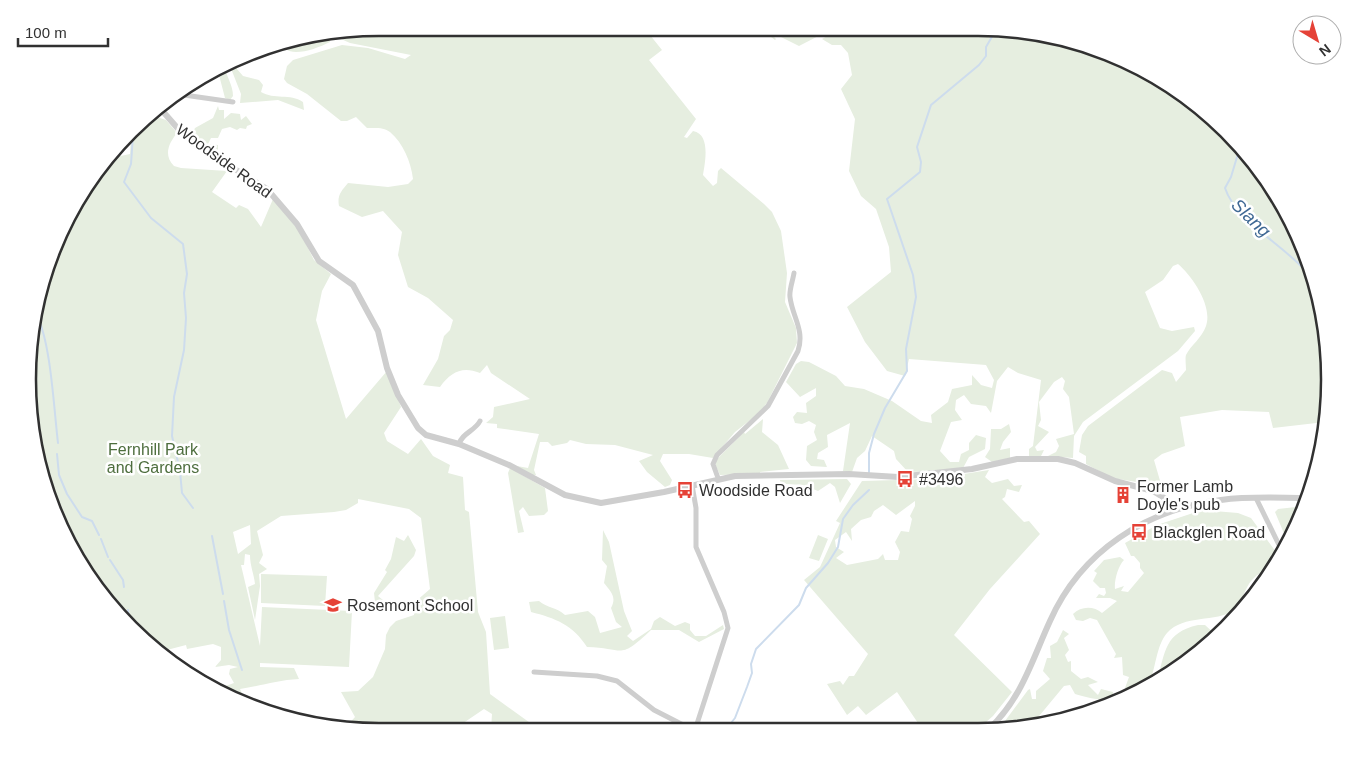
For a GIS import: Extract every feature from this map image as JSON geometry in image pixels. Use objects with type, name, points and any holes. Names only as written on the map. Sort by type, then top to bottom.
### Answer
[{"type":"street","points":[[187,95],[232,102]]},
{"type":"street","name":"Woodside Road","points":[[164,113],[196,145],[266,189],[297,224],[319,261],[353,285],[378,331],[387,368],[398,395],[416,426],[426,435],[459,444],[509,465],[555,490],[579,499],[600,503],[664,492],[718,478],[797,473],[898,477],[972,469],[1017,459],[1058,459],[1076,463],[1114,481],[1153,491],[1166,499],[1171,511]]},
{"type":"street","points":[[718,478],[714,459],[731,439],[768,406],[798,351],[801,342],[800,326],[789,295],[794,273]]},
{"type":"street","points":[[459,444],[461,438],[477,427],[480,421]]},
{"type":"street","points":[[692,485],[697,528],[696,547],[724,612],[728,628],[696,723]]},
{"type":"street","points":[[1256,498],[1279,543]]},
{"type":"street","points":[[995,722],[1020,692],[1057,606],[1080,572],[1102,550],[1123,534],[1150,519],[1205,502],[1256,498],[1300,498]]},
{"type":"street","points":[[534,672],[597,676],[617,681],[654,710],[680,723]]},
{"type":"green space","points":[[380,36],[651,36],[662,50],[649,60],[696,119],[684,137],[687,138],[693,131],[699,133],[705,143],[703,175],[713,186],[717,183],[718,171],[721,168],[772,212],[781,231],[787,273],[785,302],[796,328],[797,343],[767,403],[758,414],[735,432],[713,458],[689,454],[663,454],[660,461],[672,480],[670,485],[665,487],[647,472],[639,461],[653,455],[615,445],[586,444],[570,440],[567,443],[552,446],[548,442],[540,442],[534,470],[536,475],[532,475],[517,466],[528,468],[539,434],[497,428],[497,424],[486,423],[493,417],[494,407],[530,399],[491,373],[487,365],[480,373],[468,370],[457,372],[440,387],[423,385],[438,359],[444,336],[450,330],[453,320],[428,298],[408,287],[398,255],[402,232],[383,211],[362,217],[339,206],[340,194],[348,183],[388,187],[408,184],[413,179],[406,153],[395,136],[388,130],[367,128],[356,117],[347,121],[341,121],[307,94],[287,83],[284,79],[287,66],[293,60],[342,45],[368,48],[405,59],[411,55],[350,43],[340,39]]},
{"type":"green space","points":[[779,36],[818,36],[799,46]]},
{"type":"green space","points":[[827,36],[977,36],[1022,39],[1044,43],[1088,54],[1109,62],[1149,82],[1186,107],[1204,121],[1236,153],[1250,171],[1275,208],[1295,248],[1309,291],[1318,335],[1321,380],[1318,423],[1273,428],[1269,412],[1222,410],[1180,417],[1185,446],[1162,454],[1154,460],[1163,491],[1143,483],[1112,478],[1086,464],[1086,456],[1079,452],[1082,435],[1088,426],[1162,370],[1172,373],[1176,382],[1186,370],[1186,355],[1206,326],[1207,310],[1195,284],[1178,264],[1173,266],[1163,280],[1145,292],[1160,328],[1172,331],[1194,327],[1195,331],[1178,351],[1083,422],[1074,436],[1073,458],[1048,456],[1056,452],[1059,446],[1056,439],[1074,434],[1069,397],[1063,389],[1065,381],[1062,377],[1054,382],[1039,402],[1041,420],[1038,426],[1049,432],[1035,447],[1037,451],[1044,450],[1041,456],[1029,456],[1029,449],[1033,446],[1041,380],[1018,373],[1008,367],[997,381],[991,413],[986,406],[971,404],[964,395],[956,400],[955,410],[962,420],[951,422],[940,451],[950,462],[959,462],[961,454],[969,450],[969,443],[976,435],[986,438],[985,449],[969,457],[963,468],[948,471],[908,472],[896,459],[894,451],[872,436],[865,451],[857,458],[852,472],[843,471],[850,423],[827,435],[828,447],[818,453],[817,459],[824,460],[827,467],[811,466],[806,460],[807,446],[817,440],[814,432],[816,425],[809,421],[802,424],[795,423],[793,417],[797,412],[807,413],[806,403],[816,396],[816,388],[800,397],[786,382],[796,364],[801,361],[809,362],[836,376],[845,386],[864,389],[892,401],[921,421],[932,423],[931,415],[948,402],[952,389],[972,385],[972,375],[981,385],[992,388],[994,380],[986,365],[909,359],[905,376],[887,371],[865,342],[847,307],[891,272],[889,247],[876,209],[861,196],[849,171],[855,119],[841,89],[852,75],[848,53],[841,45],[832,45],[822,39]]},
{"type":"green space","points":[[329,40],[330,42],[305,51],[292,52],[285,50]]},
{"type":"green space","points":[[237,67],[243,76],[259,80],[263,85],[261,92],[271,96],[298,99],[303,102],[304,110],[278,100],[240,103],[241,94],[232,70]]},
{"type":"green space","points":[[226,73],[233,96],[230,100],[225,98],[219,76]]},
{"type":"green space","points":[[218,106],[219,110],[224,110],[224,119],[231,113],[240,114],[241,120],[246,116],[252,124],[247,126],[246,129],[240,128],[237,130],[230,127],[222,129],[218,138],[211,138],[208,144],[218,145],[218,156],[186,132],[192,134],[195,128],[213,118]]},
{"type":"green space","name":"Fernhill Park and Gardens","points":[[158,117],[166,120],[177,133],[168,149],[169,158],[174,166],[227,171],[212,192],[236,208],[239,205],[248,209],[261,227],[273,199],[299,230],[314,260],[331,274],[322,291],[316,320],[346,419],[387,371],[401,407],[384,433],[387,441],[408,454],[421,439],[433,456],[450,465],[448,473],[463,477],[465,510],[469,512],[478,612],[486,632],[490,694],[530,723],[491,723],[492,714],[484,709],[463,723],[351,721],[355,717],[341,692],[358,691],[373,677],[385,649],[386,635],[390,627],[396,621],[414,615],[415,602],[430,589],[421,518],[409,509],[358,499],[358,503],[346,510],[281,516],[257,531],[263,555],[259,563],[267,569],[259,574],[260,586],[255,620],[248,587],[255,584],[250,555],[245,554],[244,565],[241,565],[260,646],[262,607],[352,611],[349,667],[260,663],[260,667],[294,668],[299,679],[240,689],[242,694],[226,686],[234,683],[229,674],[230,669],[238,667],[229,665],[215,667],[221,660],[221,647],[213,644],[187,649],[186,645],[168,650],[153,638],[121,606],[94,570],[62,511],[48,468],[39,424],[36,380],[37,357],[39,335],[48,291],[62,248],[82,208],[107,171],[118,156],[130,154],[131,143],[153,121]],"holes":[[[250,525],[251,544],[238,554],[233,532]]]},
{"type":"green space","points":[[763,419],[762,432],[778,445],[789,469],[760,472],[760,474],[720,475],[716,466],[716,460],[744,432],[745,434]]},
{"type":"green space","points":[[1009,424],[1011,432],[1003,442],[1000,450],[1010,448],[1010,458],[992,462],[985,457],[990,449],[991,429],[1001,429]]},
{"type":"green space","points":[[510,468],[545,488],[548,511],[544,515],[529,516],[523,507],[519,511],[524,532],[518,533],[508,473]]},
{"type":"green space","points":[[989,470],[985,477],[992,483],[1008,479],[1014,486],[1022,485],[1019,492],[1007,489],[1005,497],[1002,499],[1024,522],[1029,521],[1040,534],[990,589],[954,635],[1012,692],[985,723],[918,723],[897,692],[866,715],[858,706],[847,715],[827,684],[840,681],[843,685],[849,676],[854,676],[868,654],[804,580],[820,567],[840,523],[836,521],[862,481],[932,479]],"holes":[[[915,501],[915,506],[910,516],[912,519],[909,532],[901,531],[895,542],[900,552],[898,560],[885,560],[883,554],[878,559],[847,565],[836,558],[844,552],[836,547],[835,540],[846,532],[852,541],[851,529],[861,520],[871,517],[874,511],[883,505],[896,515]]]},
{"type":"green space","points":[[847,479],[851,484],[840,503],[835,487],[830,483],[818,491],[803,485],[786,484],[782,492],[780,480]]},
{"type":"green space","points":[[1297,507],[1284,533],[1275,512],[1278,509]]},
{"type":"green space","points":[[1202,510],[1238,513],[1251,518],[1275,551],[1261,572],[1250,583],[1242,598],[1229,613],[1182,623],[1174,627],[1163,638],[1152,675],[1125,688],[1129,677],[1123,675],[1122,657],[1114,658],[1116,654],[1097,620],[1090,618],[1083,621],[1076,620],[1073,614],[1080,609],[1088,608],[1102,613],[1117,601],[1110,598],[1096,598],[1099,594],[1104,596],[1106,593],[1105,588],[1100,588],[1093,581],[1097,573],[1094,571],[1104,560],[1120,557],[1124,560],[1118,570],[1115,589],[1124,586],[1121,591],[1128,592],[1144,573],[1140,568],[1140,563],[1134,556],[1131,556],[1125,543],[1157,525]]},
{"type":"green space","points":[[603,530],[609,542],[624,611],[632,631],[627,636],[633,641],[651,629],[654,621],[660,617],[675,626],[685,622],[690,624],[690,630],[695,636],[706,636],[723,625],[724,629],[699,642],[679,630],[651,630],[633,646],[627,649],[616,650],[587,647],[576,633],[563,624],[531,612],[529,602],[539,601],[559,610],[565,615],[588,611],[595,617],[600,633],[622,627],[616,622],[611,608],[613,598],[604,583],[607,566],[602,560]]},
{"type":"green space","points":[[408,535],[416,550],[414,556],[378,596],[389,605],[389,610],[375,602],[374,593],[387,572],[385,570],[391,559],[396,537],[404,541]]},
{"type":"green space","points":[[818,535],[828,539],[819,561],[809,558]]},
{"type":"green space","points":[[261,574],[327,576],[325,606],[261,603]]},
{"type":"green space","points":[[505,616],[509,648],[494,650],[490,618]]},
{"type":"green space","points":[[1205,625],[1211,631],[1186,652],[1160,670],[1165,652],[1172,638],[1187,628]]},
{"type":"green space","points":[[1063,630],[1069,634],[1064,638],[1069,650],[1065,655],[1068,662],[1071,661],[1071,671],[1081,679],[1088,677],[1098,682],[1088,685],[1098,695],[1101,689],[1113,692],[1113,695],[1102,700],[1092,698],[1075,694],[1070,685],[1064,686],[1038,717],[1005,722],[1028,690],[1030,689],[1032,699],[1036,699],[1036,691],[1050,679],[1043,671],[1047,658],[1051,658],[1050,646],[1057,642]]},
{"type":"waterway","points":[[869,474],[869,453],[874,434],[885,408],[907,371],[906,349],[916,297],[913,275],[887,199],[920,172],[921,162],[917,147],[931,105],[979,65],[986,56],[986,47],[992,37]]},
{"type":"waterway","points":[[133,141],[131,164],[124,182],[151,218],[183,244],[187,274],[184,293],[186,318],[184,350],[174,397],[172,436],[180,471],[182,493],[193,508]]},
{"type":"waterway","name":"Slang","points":[[1238,155],[1231,177],[1225,188],[1231,200],[1251,223],[1303,268]]},
{"type":"waterway","points":[[41,325],[49,360],[58,443]]},
{"type":"waterway","points":[[57,454],[59,475],[67,494],[82,517],[92,521],[99,535]]},
{"type":"waterway","points":[[731,723],[735,718],[752,673],[751,664],[756,649],[799,605],[806,588],[828,563],[838,547],[843,519],[853,505],[869,490]]},
{"type":"waterway","points":[[212,536],[223,594]]},
{"type":"waterway","points":[[101,539],[108,557]]},
{"type":"waterway","points":[[110,560],[123,580],[124,587]]},
{"type":"waterway","points":[[224,601],[229,630],[242,670]]},
{"type":"place","name":"#3496","points":[[905,479]]},
{"type":"place","name":"Woodside Road","points":[[685,490]]},
{"type":"place","name":"Former Lamb Doyle's pub","points":[[1123,495]]},
{"type":"place","name":"Blackglen Road","points":[[1139,532]]},
{"type":"place","name":"Rosemont School","points":[[333,605]]}]
